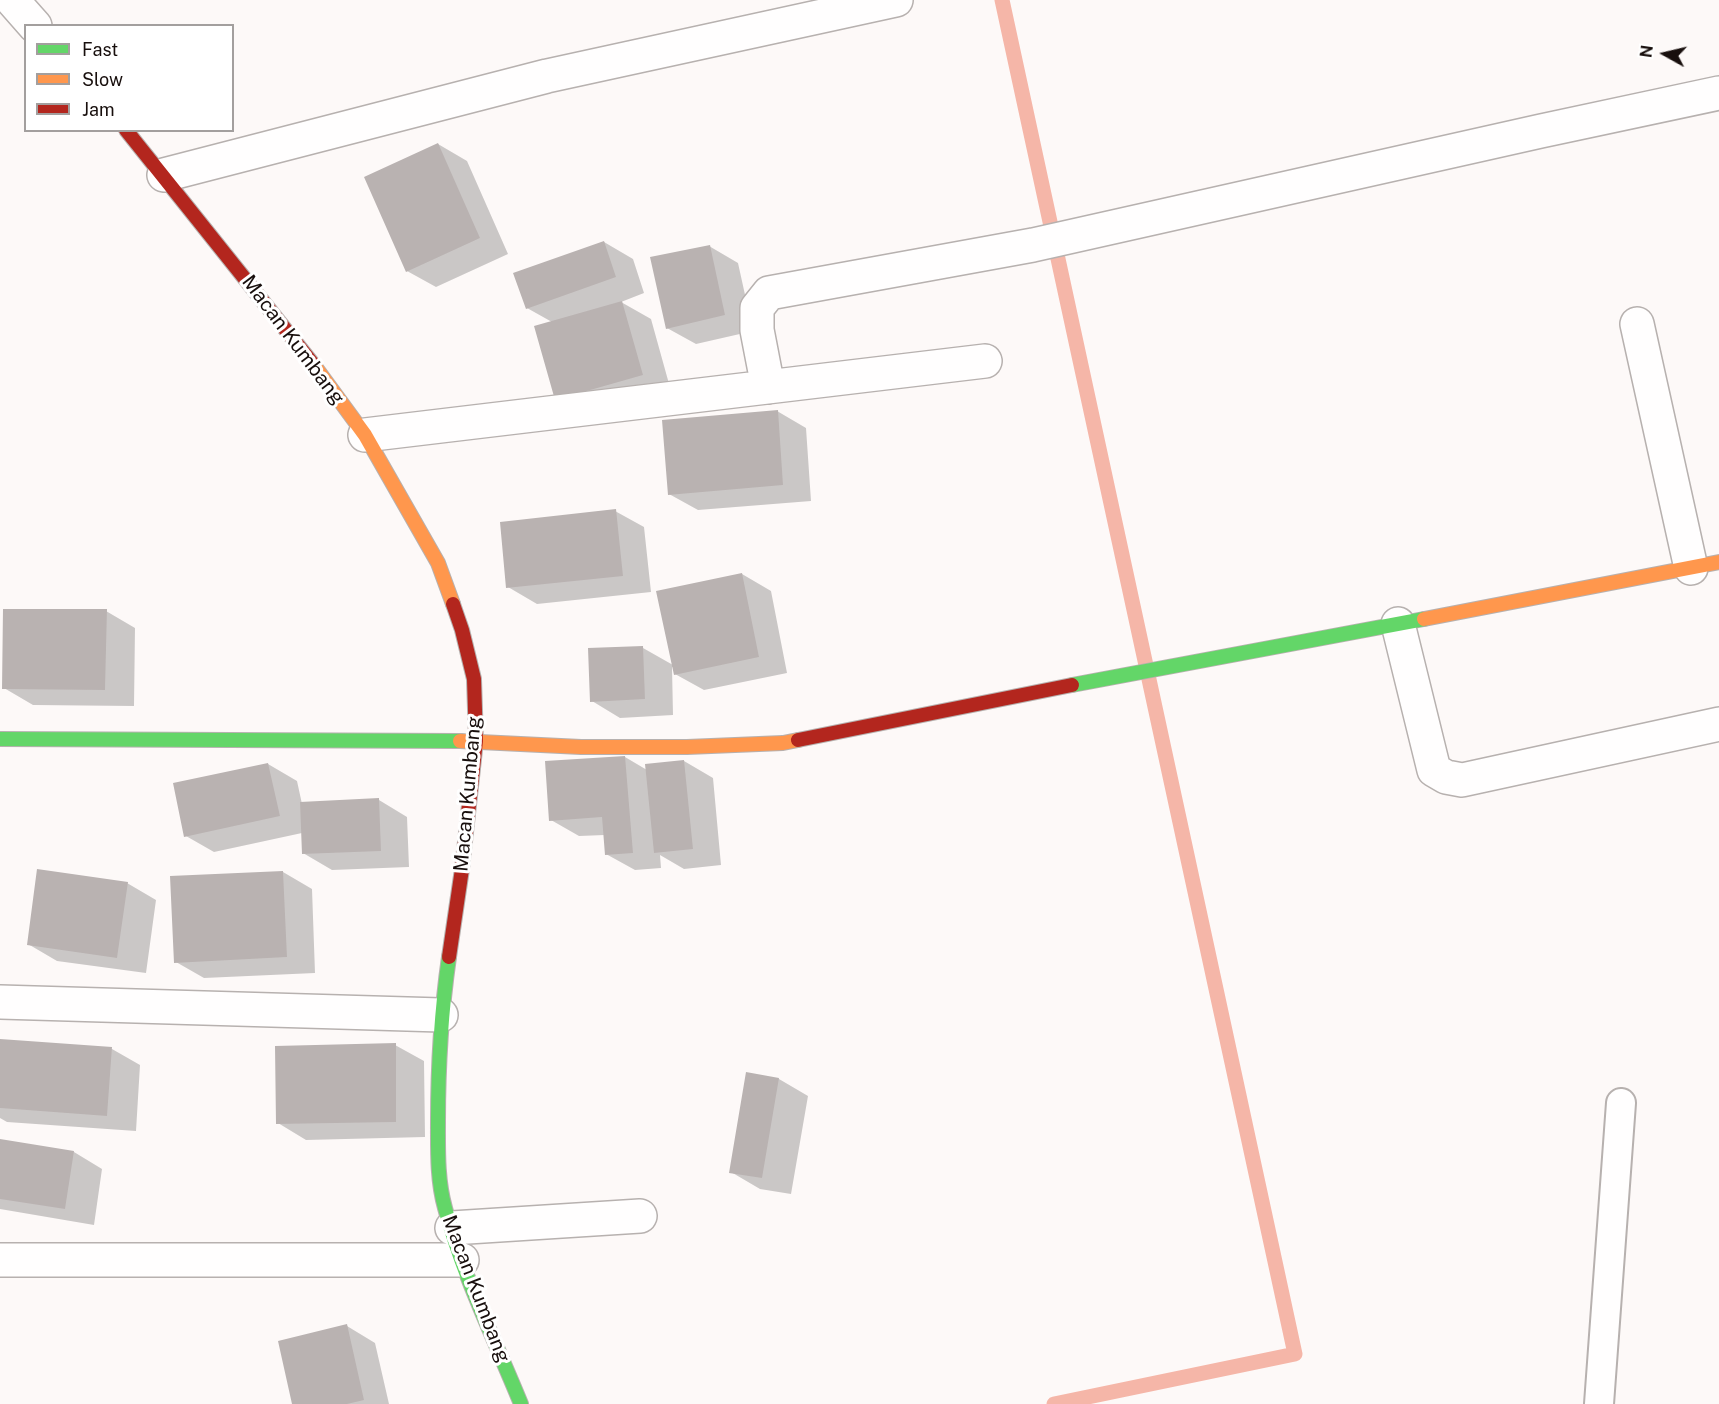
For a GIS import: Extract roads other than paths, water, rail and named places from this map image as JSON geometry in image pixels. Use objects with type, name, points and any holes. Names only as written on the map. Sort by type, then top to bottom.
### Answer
[{"type":"street","points":[[12,0],[33,24]]},
{"type":"street","points":[[164,175],[548,76],[896,0]]},
{"type":"street","points":[[768,387],[757,330],[757,308],[769,293],[1076,236],[1719,93]]},
{"type":"street","name":"Macan Kumbang","points":[[128,132],[300,345],[365,435],[438,563],[462,630],[474,679],[476,741],[462,869],[441,1015],[438,1154],[444,1206],[462,1260],[521,1404]]},
{"type":"street","points":[[0,739],[476,741],[581,747],[687,747],[783,743],[1169,665],[1705,565],[1637,324]]},
{"type":"street","points":[[365,435],[985,361]]},
{"type":"street","points":[[1398,624],[1434,770],[1446,777],[1462,780],[1719,724]]},
{"type":"street","points":[[0,1002],[441,1015]]},
{"type":"street","points":[[452,1228],[640,1216]]},
{"type":"street","points":[[0,1260],[462,1260]]},
{"type":"lane","points":[[1599,1404],[1621,1103]]},
{"type":"waterway","points":[[1002,0],[1295,1354],[1054,1404]]}]
